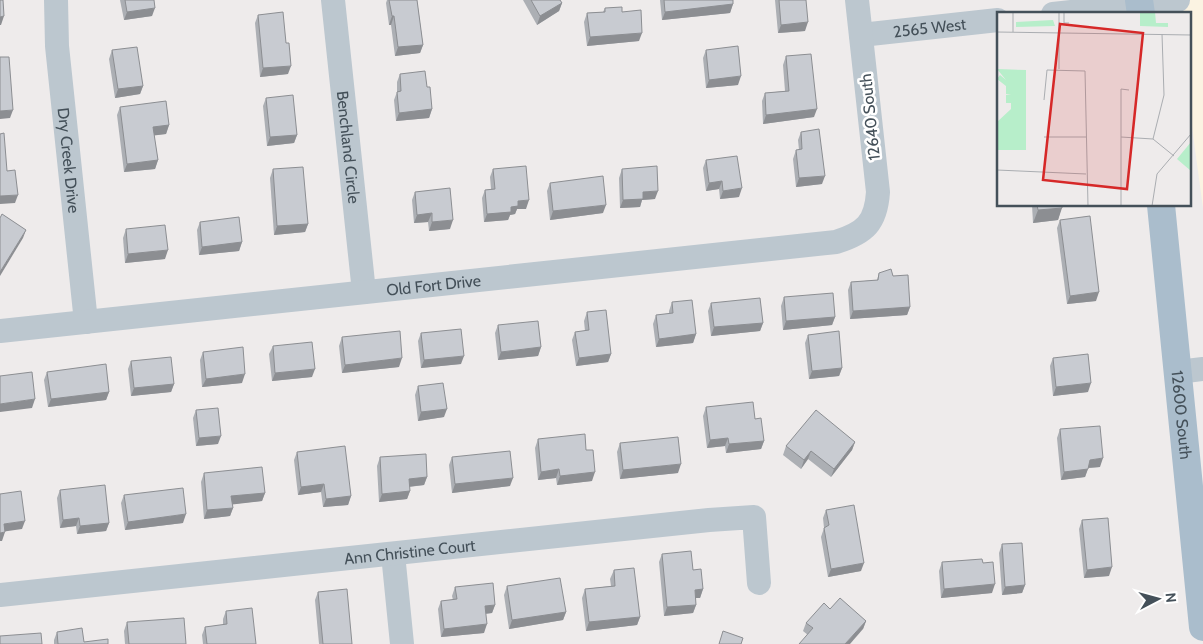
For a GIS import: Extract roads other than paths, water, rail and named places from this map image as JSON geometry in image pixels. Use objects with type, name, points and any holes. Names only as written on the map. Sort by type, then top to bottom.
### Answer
[{"type":"main road","name":"12600 South","points":[[1161,206],[1190,371],[1203,626]]},
{"type":"street","name":"Dry Creek Drive","points":[[56,0],[56,46],[86,322]]},
{"type":"street","name":"Benchland Circle","points":[[333,0],[364,292]]},
{"type":"street","name":"12640 South","points":[[858,0],[878,192],[875,212],[871,222],[864,230]]},
{"type":"street","points":[[1076,12],[1140,6],[1178,0]]},
{"type":"street","name":"2565 West","points":[[861,35],[997,20]]},
{"type":"street","name":"Old Fort Drive","points":[[0,331],[836,242],[864,230]]},
{"type":"street","name":"Ann Christine Court","points":[[0,595],[709,520],[754,517],[759,583]]},
{"type":"street","points":[[393,554],[402,644]]}]
